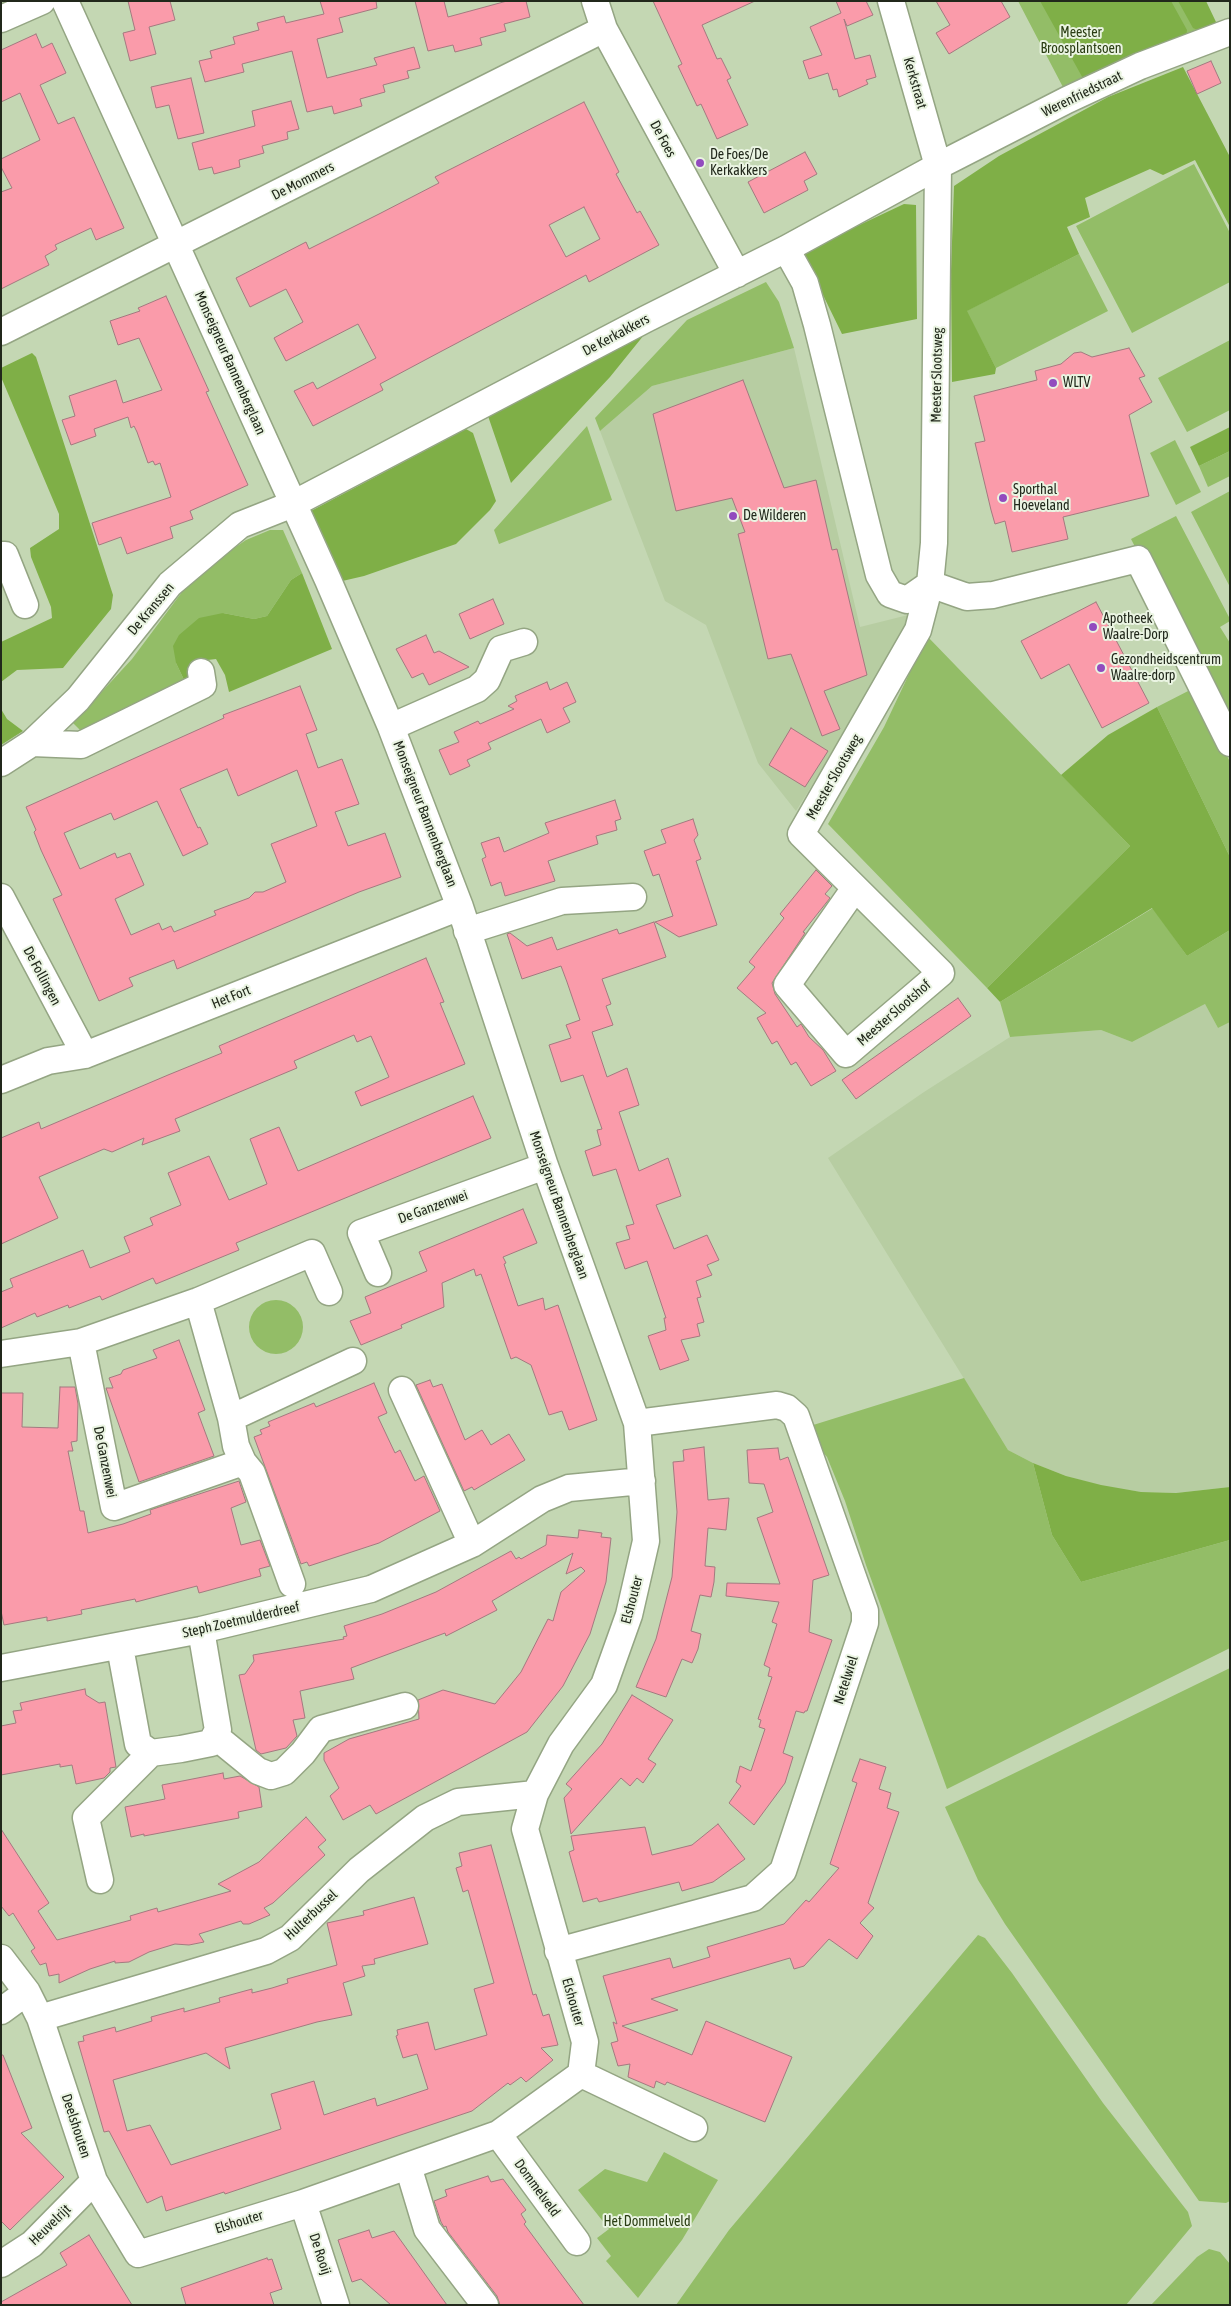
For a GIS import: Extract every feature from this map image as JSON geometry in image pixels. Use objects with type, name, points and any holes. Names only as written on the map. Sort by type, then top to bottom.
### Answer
[{"type":"street","points":[[1,19],[42,1]]},
{"type":"street","name":"Monseigneur Bannenberglaan","points":[[65,1],[293,504],[391,726],[463,919],[545,1166],[637,1423],[642,1481]]},
{"type":"street","name":"De Foes","points":[[595,1],[604,29],[736,274]]},
{"type":"street","name":"Kerkstraat","points":[[891,1],[938,166]]},
{"type":"street","name":"De Mommers","points":[[1,332],[604,29]]},
{"type":"street","name":"Werenfriedstraat","points":[[938,166],[1067,100],[1140,66],[1230,32]]},
{"type":"street","name":"De Kerkakkers","points":[[293,504],[786,249],[938,166]]},
{"type":"street","name":"Meester Slootsweg","points":[[800,834],[918,630],[930,584],[934,542],[938,166]]},
{"type":"street","points":[[786,249],[805,283],[813,308],[879,575],[890,594],[907,600],[930,584],[967,597],[993,594],[1138,559],[1230,743]]},
{"type":"street","name":"De Kranssen","points":[[1,764],[32,743],[78,699],[170,584],[240,525],[293,504]]},
{"type":"street","points":[[1,555],[5,555],[25,605]]},
{"type":"street","name":"Monseigneur Bannenberglaan","points":[[391,726],[477,689],[487,680],[501,649],[524,642]]},
{"type":"street","points":[[32,743],[81,745],[204,684],[201,672]]},
{"type":"street","name":"Meester Slootshof","points":[[800,834],[855,888],[941,973],[846,1054],[787,985],[855,888]]},
{"type":"street","name":"De Follingen","points":[[1,897],[85,1055]]},
{"type":"street","points":[[463,919],[562,901],[634,897]]},
{"type":"street","name":"Het Fort","points":[[1,1080],[48,1061],[85,1055],[463,919]]},
{"type":"street","name":"De Ganzenwei","points":[[378,1273],[361,1233],[545,1166]]},
{"type":"street","points":[[1,1354],[81,1342],[198,1301],[312,1253],[329,1292]]},
{"type":"street","points":[[198,1301],[231,1418],[236,1446],[243,1462],[252,1473],[292,1584]]},
{"type":"street","name":"De Ganzenwei","points":[[81,1342],[114,1506],[243,1462]]},
{"type":"street","points":[[231,1418],[354,1361]]},
{"type":"street","points":[[402,1390],[472,1544]]},
{"type":"street","name":"Netelwiel","points":[[558,1951],[753,1898],[783,1871],[865,1623],[864,1611],[796,1416],[787,1408],[777,1405],[637,1423]]},
{"type":"street","name":"Steph Zoetmulderdreef","points":[[1,1668],[120,1647],[201,1630],[371,1589],[472,1544],[542,1499],[569,1488],[642,1481]]},
{"type":"street","name":"Elshouter","points":[[138,2254],[303,2203],[498,2134],[581,2074],[585,2042],[525,1829],[535,1794],[561,1744],[604,1685],[629,1615],[646,1541],[642,1481]]},
{"type":"street","points":[[100,1880],[86,1818],[151,1753],[211,1743],[218,1730],[201,1630]]},
{"type":"street","points":[[120,1647],[138,1744],[151,1753]]},
{"type":"street","points":[[215,1736],[258,1771],[271,1776],[284,1772],[303,1753],[321,1728],[405,1706]]},
{"type":"street","name":"Hulterbussel","points":[[40,2018],[266,1951],[290,1938],[359,1870],[425,1818],[458,1802],[535,1794]]},
{"type":"street","name":"Deelshouten","points":[[1,1958],[27,1992],[40,2018],[94,2182],[138,2254]]},
{"type":"street","points":[[1,2010],[27,1992]]},
{"type":"street","points":[[581,2074],[694,2128]]},
{"type":"street","name":"Dommelveld","points":[[498,2134],[577,2242]]},
{"type":"street","points":[[408,2166],[427,2229],[484,2305]]},
{"type":"street","name":"Heuvelrijt","points":[[3,2260],[32,2244],[94,2182]]},
{"type":"street","name":"De Rooij","points":[[303,2203],[336,2305]]},
{"type":"shaded area","name":"De Wilderen","points":[[794,348],[860,627],[908,615],[911,626],[796,811],[758,763],[706,625],[665,601],[600,431],[652,386]]},
{"type":"shaded area","points":[[1205,1004],[1218,1028],[1230,1022],[1230,1487],[1176,1493],[1141,1492],[1101,1486],[1066,1476],[1033,1463],[1008,1450],[828,1158],[924,1092],[1010,1037],[1101,1030],[1132,1042]]},
{"type":"green space","name":"Meester Broosplantsoen","points":[[1018,1],[1204,1],[1213,26],[1065,91]]},
{"type":"green space","name":"Meester Broosplantsoen","points":[[1040,1],[1171,1],[1187,30],[1186,38],[1085,82]]},
{"type":"green space","points":[[1178,1],[1206,1],[1216,22],[1214,27],[1202,32],[1193,28]]},
{"type":"green space","points":[[1183,67],[1230,157],[1230,227],[1195,160],[1163,175],[1150,169],[1085,198],[1090,217],[1067,227],[1079,254],[967,311],[996,368],[995,374],[952,382],[951,270],[954,186],[999,156],[1108,97]]},
{"type":"green space","points":[[1194,164],[1230,233],[1230,282],[1132,333],[1076,226]]},
{"type":"green space","points":[[904,204],[916,205],[917,319],[842,334],[802,252]]},
{"type":"green space","points":[[1079,254],[1108,311],[996,368],[966,311]]},
{"type":"green space","points":[[766,282],[779,302],[794,348],[652,386],[600,431],[595,418],[687,320]]},
{"type":"green space","points":[[648,330],[610,377],[511,483],[488,416]]},
{"type":"green space","points":[[1230,340],[1230,410],[1187,432],[1158,378]]},
{"type":"green space","points":[[32,353],[36,357],[113,595],[111,609],[63,668],[17,670],[1,682],[1,642],[52,618],[51,607],[31,557],[30,548],[59,529],[59,514],[1,377],[1,368]]},
{"type":"green space","points":[[587,426],[612,500],[499,544],[494,530]]},
{"type":"green space","points":[[1230,427],[1230,451],[1199,466],[1190,447]]},
{"type":"green space","points":[[466,429],[473,433],[496,501],[490,510],[456,544],[364,576],[338,582],[309,512]]},
{"type":"green space","points":[[1175,440],[1201,492],[1176,505],[1150,453]]},
{"type":"green space","points":[[1230,451],[1230,476],[1208,487],[1199,466]]},
{"type":"green space","points":[[1230,491],[1230,587],[1191,512]]},
{"type":"green space","points":[[1176,516],[1230,619],[1230,621],[1220,627],[1230,643],[1230,731],[1131,539]]},
{"type":"green space","points":[[270,530],[283,530],[302,573],[291,580],[267,616],[254,619],[223,613],[176,663],[186,684],[81,731],[73,723],[132,659],[188,584],[212,563],[246,540]]},
{"type":"green space","points":[[302,573],[332,649],[229,692],[225,675],[216,659],[199,661],[193,666],[187,676],[186,684],[176,663],[173,646],[179,635],[199,618],[223,613],[254,619],[267,616],[291,580]]},
{"type":"green space","points":[[927,636],[1130,846],[987,988],[828,824],[884,727]]},
{"type":"green space","points":[[1194,688],[1230,762],[1230,857],[1157,707]]},
{"type":"green space","points":[[1157,707],[1230,857],[1230,930],[1187,956],[1152,908],[1000,1002],[987,988],[1130,846],[1061,775],[1108,735]]},
{"type":"green space","points":[[1,709],[7,719],[23,731],[1,745]]},
{"type":"green space","points":[[1153,908],[1187,956],[1230,930],[1230,1022],[1218,1028],[1205,1004],[1132,1042],[1101,1030],[1010,1037],[1000,1002]]},
{"type":"green space","points":[[276,1300],[286,1302],[295,1308],[301,1317],[303,1327],[301,1337],[295,1346],[286,1352],[276,1354],[266,1352],[257,1346],[251,1337],[249,1327],[251,1317],[257,1308],[266,1302]]},
{"type":"green space","points":[[964,1378],[1008,1450],[1033,1463],[1052,1535],[1081,1582],[1230,1540],[1230,1648],[947,1789],[866,1565],[845,1501],[827,1457],[815,1443],[810,1426]]},
{"type":"green space","points":[[1033,1463],[1066,1476],[1141,1492],[1176,1493],[1230,1487],[1230,1540],[1081,1582],[1052,1535]]},
{"type":"green space","points":[[1230,1668],[1230,2201],[1226,2203],[1199,2201],[1005,1924],[978,1880],[945,1807]]},
{"type":"green space","points":[[978,1935],[985,1938],[1012,1973],[1103,2103],[1188,2212],[1192,2226],[1126,2305],[676,2305],[729,2230]]},
{"type":"green space","name":"Het Dommelveld","points":[[664,2152],[718,2180],[682,2240],[638,2298],[606,2261],[611,2256],[597,2238],[609,2229],[578,2190],[605,2169],[647,2182]]},
{"type":"green space","points":[[1209,2249],[1220,2252],[1230,2264],[1230,2305],[1151,2305],[1197,2257]]},
{"type":"building","points":[[128,1],[170,1],[175,20],[149,27],[156,54],[130,61],[123,33],[135,30]]},
{"type":"building","points":[[320,1],[376,1],[377,8],[339,18],[343,32],[317,39],[327,78],[377,65],[374,58],[414,47],[420,68],[407,71],[409,78],[383,85],[385,92],[360,99],[362,106],[334,114],[332,106],[307,112],[292,51],[242,64],[244,72],[205,82],[199,61],[212,58],[210,51],[235,44],[233,37],[259,30],[257,23],[284,16],[286,23],[324,14]]},
{"type":"building","points":[[415,1],[444,1],[448,17],[507,1],[526,1],[530,17],[504,24],[506,31],[480,38],[482,45],[455,52],[453,45],[428,51]]},
{"type":"building","points":[[653,1],[755,1],[702,25],[717,59],[721,58],[731,78],[727,80],[748,125],[717,139],[701,104],[697,106],[678,66],[682,64]]},
{"type":"building","points":[[836,1],[866,1],[873,15],[847,26],[844,19],[855,59],[870,55],[876,77],[866,80],[868,84],[839,97],[837,89],[833,90],[828,73],[809,79],[803,61],[822,55],[810,27],[841,13]]},
{"type":"building","points":[[936,1],[1001,1],[1010,17],[949,54],[936,33],[950,25]]},
{"type":"building","points":[[36,34],[42,48],[52,43],[66,73],[40,85],[58,124],[74,117],[124,228],[96,240],[91,228],[55,245],[57,249],[45,256],[49,265],[1,289],[1,192],[12,188],[1,167],[1,159],[40,140],[20,93],[1,102],[1,50]]},
{"type":"building","points":[[1211,61],[1221,83],[1197,94],[1187,71]]},
{"type":"building","points":[[191,78],[204,133],[178,139],[169,105],[156,108],[151,87]]},
{"type":"building","points":[[291,101],[299,129],[287,132],[288,139],[262,146],[264,153],[239,160],[240,167],[214,174],[212,167],[199,170],[192,143],[255,126],[252,111]]},
{"type":"building","points":[[584,102],[619,172],[616,174],[637,213],[640,211],[659,245],[589,282],[586,275],[380,384],[383,390],[313,426],[294,391],[313,382],[317,389],[376,358],[358,324],[286,361],[274,338],[303,322],[286,289],[250,307],[236,278],[306,242],[309,249],[379,214],[439,183],[435,177]],"holes":[[[584,207],[600,239],[566,257],[549,225]]]},
{"type":"building","points":[[805,152],[817,174],[804,181],[808,190],[764,213],[748,182]]},
{"type":"building","points":[[166,296],[209,391],[206,392],[248,485],[190,511],[193,519],[170,527],[173,538],[127,554],[121,537],[99,545],[92,523],[171,497],[160,463],[155,465],[153,461],[148,463],[137,432],[134,426],[131,428],[128,417],[94,429],[96,436],[71,445],[62,420],[75,416],[69,396],[116,380],[123,403],[162,390],[139,338],[118,345],[110,321],[140,311],[138,308]]},
{"type":"building","points":[[1129,348],[1145,376],[1139,378],[1152,402],[1129,415],[1149,496],[1063,517],[1068,539],[1012,552],[1005,521],[995,524],[991,510],[975,443],[985,441],[974,396],[1037,380],[1035,371],[1061,364],[1074,353],[1081,352],[1092,357]]},
{"type":"building","points":[[743,380],[784,488],[816,480],[832,550],[837,549],[867,675],[824,691],[840,729],[822,736],[791,654],[768,659],[738,534],[745,532],[732,498],[676,511],[653,414]]},
{"type":"building","points":[[493,599],[504,624],[470,639],[459,614]]},
{"type":"building","name":"Gezondheidscentrum Waalre-dorp","points":[[1096,602],[1149,703],[1102,728],[1069,664],[1041,679],[1021,641]]},
{"type":"building","points":[[426,635],[434,653],[439,651],[469,667],[429,685],[423,673],[412,678],[396,649]]},
{"type":"building","points":[[547,682],[550,690],[567,682],[576,702],[563,708],[570,722],[547,733],[541,719],[488,743],[491,749],[467,760],[470,766],[450,775],[439,750],[459,742],[454,732],[478,721],[480,724],[514,709],[508,706],[517,701],[515,696]]},
{"type":"building","points":[[300,686],[317,730],[306,734],[318,768],[342,759],[359,804],[335,812],[348,846],[385,833],[401,877],[359,892],[177,969],[174,960],[129,978],[133,986],[99,1001],[53,899],[62,895],[41,850],[34,832],[36,830],[26,807],[224,718],[223,715]],"holes":[[[227,769],[238,796],[297,770],[317,826],[271,844],[286,882],[263,892],[255,892],[249,898],[214,911],[216,915],[174,932],[171,926],[162,930],[159,923],[131,935],[115,899],[144,885],[130,853],[117,858],[115,853],[80,869],[64,833],[111,813],[114,820],[157,801],[183,856],[208,844],[200,827],[198,828],[180,789]]]},
{"type":"building","points":[[791,728],[828,751],[805,787],[769,765]]},
{"type":"building","points":[[615,800],[621,819],[615,821],[617,830],[596,836],[598,844],[548,861],[555,881],[505,896],[501,882],[491,886],[482,859],[486,857],[481,843],[499,837],[504,852],[549,833],[545,823]]},
{"type":"building","points":[[693,819],[698,835],[694,840],[701,859],[696,861],[717,925],[679,937],[655,922],[673,916],[659,874],[653,876],[644,851],[666,843],[661,830]]},
{"type":"building","points":[[816,870],[832,886],[825,894],[830,898],[803,932],[805,933],[772,983],[775,994],[797,1027],[801,1024],[809,1037],[823,1050],[836,1071],[811,1086],[796,1062],[791,1065],[777,1041],[772,1044],[757,1018],[766,1013],[737,988],[755,967],[749,962],[784,918],[780,914]]},
{"type":"building","points":[[654,922],[666,957],[602,979],[611,1004],[606,1006],[613,1025],[592,1032],[607,1077],[627,1068],[639,1105],[619,1112],[639,1171],[668,1158],[681,1196],[656,1205],[674,1249],[707,1235],[719,1260],[707,1265],[712,1275],[696,1281],[701,1297],[697,1298],[704,1322],[697,1324],[700,1336],[681,1340],[689,1360],[660,1370],[648,1336],[666,1330],[664,1318],[666,1318],[647,1261],[625,1269],[616,1243],[630,1239],[626,1226],[634,1224],[616,1169],[593,1176],[585,1151],[601,1145],[597,1130],[602,1129],[583,1075],[561,1082],[549,1045],[571,1038],[566,1025],[580,1020],[567,982],[561,966],[522,979],[507,934],[510,933],[527,946],[552,937],[557,950],[617,929],[619,934]]},
{"type":"building","points":[[426,958],[444,1002],[440,1003],[465,1064],[361,1106],[355,1092],[389,1077],[371,1036],[357,1042],[354,1035],[294,1061],[297,1068],[175,1119],[180,1131],[142,1145],[144,1138],[112,1152],[104,1149],[39,1177],[58,1218],[1,1244],[1,1138],[39,1122],[41,1129],[222,1053],[219,1046]]},
{"type":"building","points":[[958,998],[971,1016],[856,1099],[842,1080]]},
{"type":"building","points":[[473,1096],[491,1138],[236,1243],[239,1250],[156,1284],[153,1278],[102,1300],[100,1296],[69,1308],[68,1305],[37,1317],[35,1313],[1,1328],[1,1292],[13,1287],[10,1279],[83,1250],[90,1268],[130,1252],[124,1237],[153,1225],[150,1218],[181,1205],[168,1173],[209,1156],[229,1200],[267,1184],[250,1139],[279,1127],[298,1171]]},
{"type":"building","points":[[523,1209],[537,1243],[503,1257],[506,1263],[504,1264],[518,1306],[543,1298],[545,1310],[558,1305],[597,1420],[569,1430],[562,1411],[549,1415],[531,1365],[516,1357],[511,1359],[481,1274],[476,1276],[474,1269],[442,1283],[444,1307],[401,1325],[402,1328],[361,1345],[350,1321],[371,1313],[365,1297],[427,1271],[419,1252]]},
{"type":"building","points":[[179,1340],[205,1410],[198,1413],[214,1456],[139,1482],[106,1388],[113,1388],[109,1378],[121,1374],[123,1370],[157,1358],[153,1350]]},
{"type":"building","points":[[430,1380],[433,1387],[442,1384],[465,1440],[482,1430],[491,1445],[509,1434],[525,1460],[474,1490],[472,1487],[464,1491],[416,1385]]},
{"type":"building","points":[[374,1383],[387,1413],[378,1417],[395,1453],[400,1450],[415,1481],[424,1476],[440,1511],[379,1543],[309,1566],[307,1562],[301,1564],[254,1437],[262,1434],[260,1430],[270,1426],[268,1422],[314,1403],[316,1407]]},
{"type":"building","points":[[60,1387],[75,1387],[78,1404],[77,1441],[71,1442],[73,1451],[68,1451],[80,1511],[84,1511],[88,1533],[123,1524],[151,1514],[150,1510],[239,1481],[246,1502],[231,1508],[241,1545],[260,1540],[270,1566],[259,1569],[261,1576],[199,1593],[197,1586],[136,1602],[135,1599],[81,1610],[82,1614],[47,1621],[47,1617],[4,1625],[1,1611],[1,1393],[23,1393],[22,1427],[58,1428]]},
{"type":"building","points":[[704,1447],[708,1500],[729,1498],[726,1530],[708,1528],[705,1566],[715,1567],[711,1597],[700,1595],[691,1631],[701,1634],[698,1649],[692,1663],[682,1659],[666,1697],[636,1687],[656,1639],[672,1577],[677,1512],[673,1462],[684,1461],[683,1450]]},
{"type":"building","points":[[778,1448],[780,1460],[788,1457],[829,1575],[813,1580],[809,1632],[832,1640],[807,1711],[804,1713],[796,1711],[783,1753],[793,1757],[785,1783],[754,1825],[729,1803],[741,1786],[736,1782],[740,1766],[751,1771],[765,1729],[759,1727],[761,1720],[758,1719],[772,1677],[768,1676],[770,1668],[764,1665],[777,1624],[772,1622],[779,1602],[726,1596],[727,1583],[780,1584],[757,1518],[773,1512],[764,1484],[749,1483],[747,1450]]},
{"type":"building","points":[[579,1530],[602,1533],[601,1537],[611,1538],[606,1582],[590,1634],[563,1686],[527,1732],[376,1814],[370,1805],[343,1820],[330,1796],[339,1788],[324,1760],[324,1753],[349,1739],[419,1719],[418,1700],[443,1690],[495,1704],[521,1672],[548,1619],[553,1621],[561,1592],[585,1571],[581,1567],[566,1574],[573,1553],[492,1601],[497,1610],[446,1636],[445,1633],[351,1668],[354,1679],[300,1691],[305,1718],[293,1720],[297,1736],[286,1748],[261,1754],[256,1750],[239,1675],[245,1674],[254,1661],[253,1655],[344,1639],[343,1637],[347,1636],[344,1626],[382,1614],[436,1592],[511,1551],[516,1559],[519,1557],[521,1559],[546,1545],[547,1535],[578,1538]]},
{"type":"building","points":[[85,1689],[86,1695],[99,1703],[105,1702],[116,1767],[110,1768],[110,1772],[104,1778],[76,1784],[72,1765],[60,1767],[60,1764],[1,1775],[1,1726],[16,1723],[13,1711],[22,1710],[20,1703]]},
{"type":"building","points":[[632,1695],[673,1720],[648,1759],[656,1764],[643,1783],[637,1778],[630,1786],[621,1778],[571,1834],[564,1798],[572,1789],[566,1784],[602,1744]]},
{"type":"building","points":[[860,1759],[886,1767],[879,1789],[891,1793],[887,1808],[899,1812],[868,1903],[874,1908],[860,1923],[873,1936],[857,1959],[829,1939],[804,1966],[794,1969],[790,1958],[651,1999],[678,2010],[622,2026],[692,2055],[706,2021],[792,2057],[765,2122],[667,2082],[665,2085],[656,2081],[654,2088],[628,2077],[630,2064],[618,2066],[611,2043],[618,2041],[613,2022],[617,2024],[603,1976],[670,1958],[673,1968],[710,1957],[707,1947],[784,1924],[806,1900],[809,1902],[839,1868],[830,1864],[857,1783],[852,1781]]},
{"type":"building","points":[[223,1773],[224,1779],[240,1776],[259,1787],[262,1807],[238,1812],[239,1818],[131,1837],[125,1807],[165,1799],[162,1785]]},
{"type":"building","points":[[306,1817],[326,1840],[318,1847],[325,1855],[273,1903],[264,1908],[270,1915],[249,1924],[243,1924],[241,1921],[199,1934],[204,1942],[189,1945],[175,1944],[149,1952],[129,1962],[115,1963],[115,1961],[90,1969],[59,1983],[59,1974],[49,1976],[46,1963],[40,1965],[31,1951],[35,1948],[13,1913],[9,1916],[1,1906],[1,1829],[49,1903],[38,1911],[57,1940],[131,1920],[130,1916],[157,1908],[158,1912],[231,1891],[218,1884],[259,1862]]},
{"type":"building","points":[[718,1824],[745,1859],[713,1882],[682,1891],[679,1882],[599,1902],[597,1898],[583,1902],[569,1852],[574,1850],[571,1836],[645,1827],[652,1855],[692,1845]]},
{"type":"building","points":[[491,1845],[533,1995],[536,1994],[543,2016],[549,2014],[558,2045],[541,2048],[553,2060],[526,2082],[521,2077],[510,2085],[508,2083],[472,2111],[225,2194],[224,2192],[166,2211],[162,2196],[147,2203],[109,2131],[104,2132],[78,2042],[84,2041],[83,2036],[115,2027],[116,2032],[152,2021],[151,2017],[184,2008],[184,2012],[220,2002],[219,1998],[252,1989],[252,1993],[272,1988],[288,1983],[287,1979],[337,1965],[327,1923],[364,1915],[363,1911],[414,1897],[428,1944],[374,1959],[375,1964],[362,1966],[365,1976],[343,1983],[352,2015],[317,2022],[225,2048],[230,2069],[206,2053],[113,2080],[127,2131],[150,2125],[171,2165],[281,2129],[271,2094],[314,2081],[324,2115],[375,2098],[377,2106],[428,2089],[417,2054],[403,2058],[396,2036],[398,2035],[397,2030],[428,2022],[435,2050],[487,2035],[474,1989],[494,1983],[468,1890],[463,1892],[456,1868],[462,1866],[459,1853]]},
{"type":"building","points":[[1,2055],[3,2055],[32,2128],[21,2133],[64,2177],[10,2230],[1,2221]]},
{"type":"building","points":[[488,2176],[491,2182],[503,2179],[526,2210],[521,2214],[526,2222],[524,2224],[584,2305],[500,2305],[497,2296],[448,2232],[446,2226],[444,2227],[434,2201],[447,2196],[445,2190]]},
{"type":"building","points":[[369,2230],[372,2238],[394,2231],[447,2305],[391,2305],[361,2279],[352,2282],[338,2240]]},
{"type":"building","points":[[89,2235],[132,2305],[1,2305],[1,2302],[67,2265],[60,2253]]},
{"type":"building","points":[[267,2258],[268,2260],[272,2259],[282,2289],[270,2293],[274,2305],[186,2305],[181,2288]]},
{"type":"place","name":"De Foes/De Kerkakkers","points":[[700,163]]},
{"type":"place","name":"WLTV","points":[[1053,383]]},
{"type":"place","name":"Sporthal Hoeveland","points":[[1003,498]]},
{"type":"place","name":"De Wilderen","points":[[733,516]]},
{"type":"place","name":"Apotheek Waalre-Dorp","points":[[1093,627]]},
{"type":"place","name":"Gezondheidscentrum Waalre-dorp","points":[[1101,668]]}]
